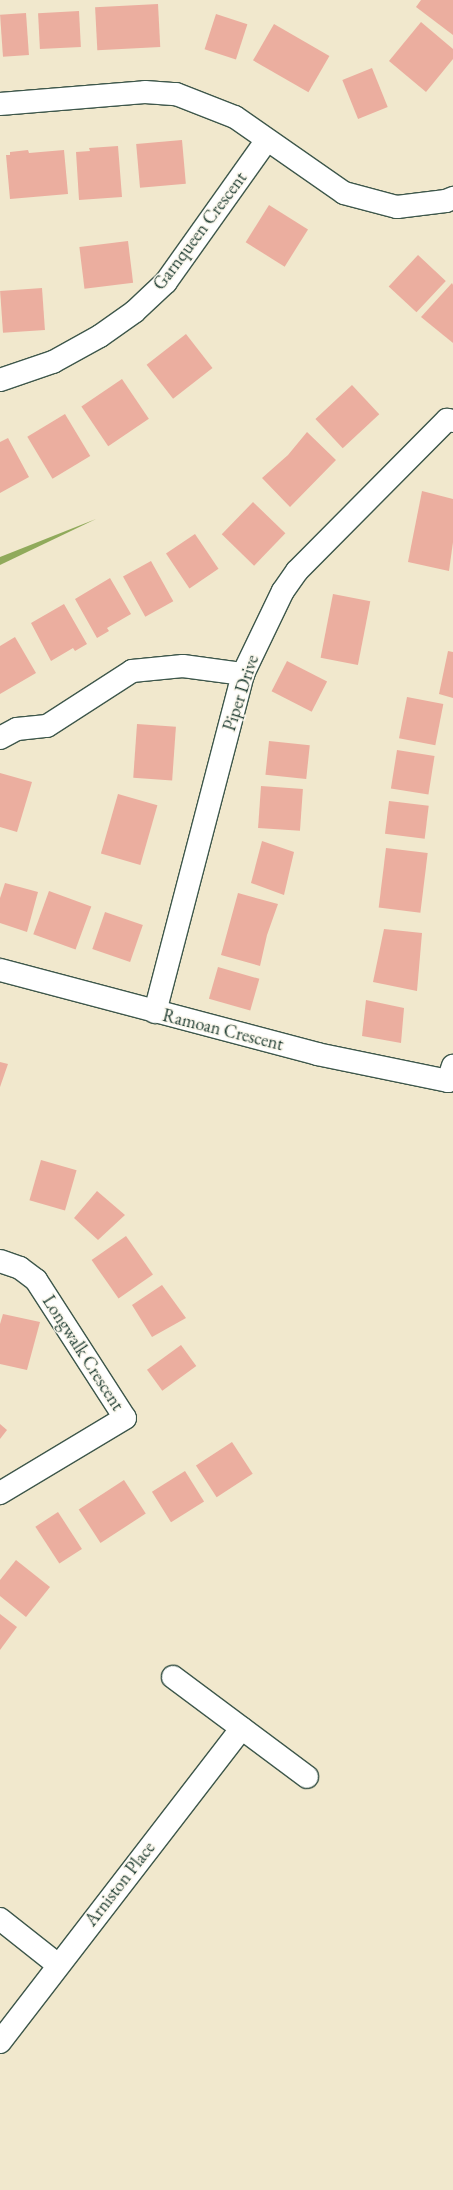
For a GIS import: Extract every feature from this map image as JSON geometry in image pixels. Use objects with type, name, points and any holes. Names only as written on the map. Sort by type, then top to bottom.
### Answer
[{"type":"street","points":[[0,104],[145,92],[176,94],[235,117],[344,194],[397,207],[446,201],[453,198]]},
{"type":"street","name":"Garnqueen Crescent","points":[[0,380],[54,362],[100,336],[134,312],[166,282],[267,140]]},
{"type":"street","name":"Piper Drive","points":[[155,1012],[243,674],[283,591],[297,571],[446,420],[453,421]]},
{"type":"street","points":[[0,738],[17,729],[47,726],[132,671],[183,666],[243,674]]},
{"type":"street","name":"Ramoan Crescent","points":[[0,970],[317,1054],[450,1074]]},
{"type":"street","name":"Longwalk Crescent","points":[[0,1261],[20,1268],[36,1280],[125,1418],[0,1493]]},
{"type":"street","points":[[173,1677],[307,1777]]},
{"type":"street","name":"Arniston Place","points":[[0,2042],[242,1728]]},
{"type":"street","points":[[0,1919],[58,1965]]},
{"type":"green space","points":[[96,519],[0,565],[0,557]]},
{"type":"building","points":[[421,0],[453,0],[453,35],[416,7]]},
{"type":"building","points":[[158,4],[160,47],[97,50],[95,7]]},
{"type":"building","points":[[79,11],[81,47],[40,49],[38,13]]},
{"type":"building","points":[[26,13],[29,55],[3,57],[0,15]]},
{"type":"building","points":[[216,14],[247,24],[236,59],[205,49]]},
{"type":"building","points":[[421,22],[453,49],[453,59],[426,92],[389,61]]},
{"type":"building","points":[[274,24],[329,56],[308,92],[253,60]]},
{"type":"building","points":[[372,68],[388,107],[358,119],[342,80]]},
{"type":"building","points":[[182,140],[186,184],[140,188],[136,144]]},
{"type":"building","points":[[118,146],[122,197],[79,200],[76,152],[90,151],[89,148]]},
{"type":"building","points":[[28,150],[29,153],[64,150],[68,194],[10,199],[6,155],[10,155],[10,152]]},
{"type":"building","points":[[269,205],[308,229],[285,267],[246,242]]},
{"type":"building","points":[[128,241],[133,283],[84,289],[79,247]]},
{"type":"building","points":[[418,255],[446,281],[416,312],[389,286]]},
{"type":"building","points":[[452,283],[453,285],[453,343],[421,317]]},
{"type":"building","points":[[42,288],[45,330],[3,333],[0,291]]},
{"type":"building","points":[[186,334],[212,368],[173,399],[147,365]]},
{"type":"building","points":[[122,379],[149,419],[108,446],[81,406]]},
{"type":"building","points":[[352,385],[379,414],[343,448],[315,419]]},
{"type":"building","points":[[65,414],[90,456],[53,479],[27,437]]},
{"type":"building","points":[[307,432],[336,460],[290,507],[262,478],[288,455]]},
{"type":"building","points":[[8,438],[29,477],[0,493],[0,442]]},
{"type":"building","points":[[422,491],[453,499],[453,542],[449,571],[408,562]]},
{"type":"building","points":[[253,502],[285,533],[254,566],[222,534]]},
{"type":"building","points":[[195,534],[218,569],[189,588],[166,554]]},
{"type":"building","points":[[151,561],[173,601],[145,617],[123,577]]},
{"type":"building","points":[[110,578],[131,614],[107,628],[109,631],[97,638],[75,599]]},
{"type":"building","points":[[333,594],[370,601],[358,665],[321,658]]},
{"type":"building","points":[[64,604],[87,644],[75,651],[73,648],[51,661],[31,623]]},
{"type":"building","points":[[15,637],[36,673],[0,694],[0,646]]},
{"type":"building","points":[[448,651],[453,652],[453,698],[439,694]]},
{"type":"building","points":[[287,661],[327,681],[312,712],[272,691]]},
{"type":"building","points":[[407,697],[443,704],[435,745],[399,738]]},
{"type":"building","points":[[137,724],[176,727],[172,781],[133,778]]},
{"type":"building","points":[[269,741],[310,745],[306,779],[265,775]]},
{"type":"building","points":[[397,750],[435,756],[428,794],[391,789]]},
{"type":"building","points":[[0,773],[32,782],[17,832],[0,827]]},
{"type":"building","points":[[261,786],[303,789],[300,831],[258,828]]},
{"type":"building","points":[[118,794],[157,805],[140,865],[101,854]]},
{"type":"building","points":[[389,801],[429,806],[425,839],[385,834]]},
{"type":"building","points":[[262,841],[294,852],[284,895],[251,883]]},
{"type":"building","points":[[386,848],[428,853],[420,913],[379,908]]},
{"type":"building","points":[[5,883],[38,892],[27,932],[0,923],[0,898]]},
{"type":"building","points":[[49,891],[91,906],[76,950],[33,934]]},
{"type":"building","points":[[238,893],[278,904],[267,935],[260,966],[221,955]]},
{"type":"building","points":[[105,912],[143,925],[130,962],[92,949]]},
{"type":"building","points":[[384,929],[422,933],[417,991],[373,982]]},
{"type":"building","points":[[218,967],[259,979],[250,1011],[209,999]]},
{"type":"building","points":[[366,1000],[404,1008],[401,1043],[362,1036]]},
{"type":"building","points":[[0,1062],[8,1064],[0,1087]]},
{"type":"building","points":[[41,1160],[77,1170],[65,1211],[29,1200]]},
{"type":"building","points":[[97,1191],[125,1215],[98,1240],[74,1218]]},
{"type":"building","points":[[126,1236],[153,1275],[119,1299],[92,1260]]},
{"type":"building","points":[[162,1285],[186,1318],[152,1337],[132,1305]]},
{"type":"building","points":[[3,1314],[40,1322],[27,1370],[0,1364],[0,1324]]},
{"type":"building","points":[[181,1345],[196,1366],[162,1391],[147,1370]]},
{"type":"building","points":[[0,1424],[7,1430],[0,1439]]},
{"type":"building","points":[[232,1442],[253,1474],[217,1497],[196,1465]]},
{"type":"building","points":[[185,1471],[204,1502],[171,1522],[152,1492]]},
{"type":"building","points":[[124,1480],[146,1514],[100,1543],[79,1509]]},
{"type":"building","points":[[58,1512],[82,1549],[59,1564],[35,1527]]},
{"type":"building","points":[[16,1560],[50,1587],[26,1617],[0,1596],[0,1580]]},
{"type":"building","points":[[0,1614],[17,1627],[0,1650]]}]
